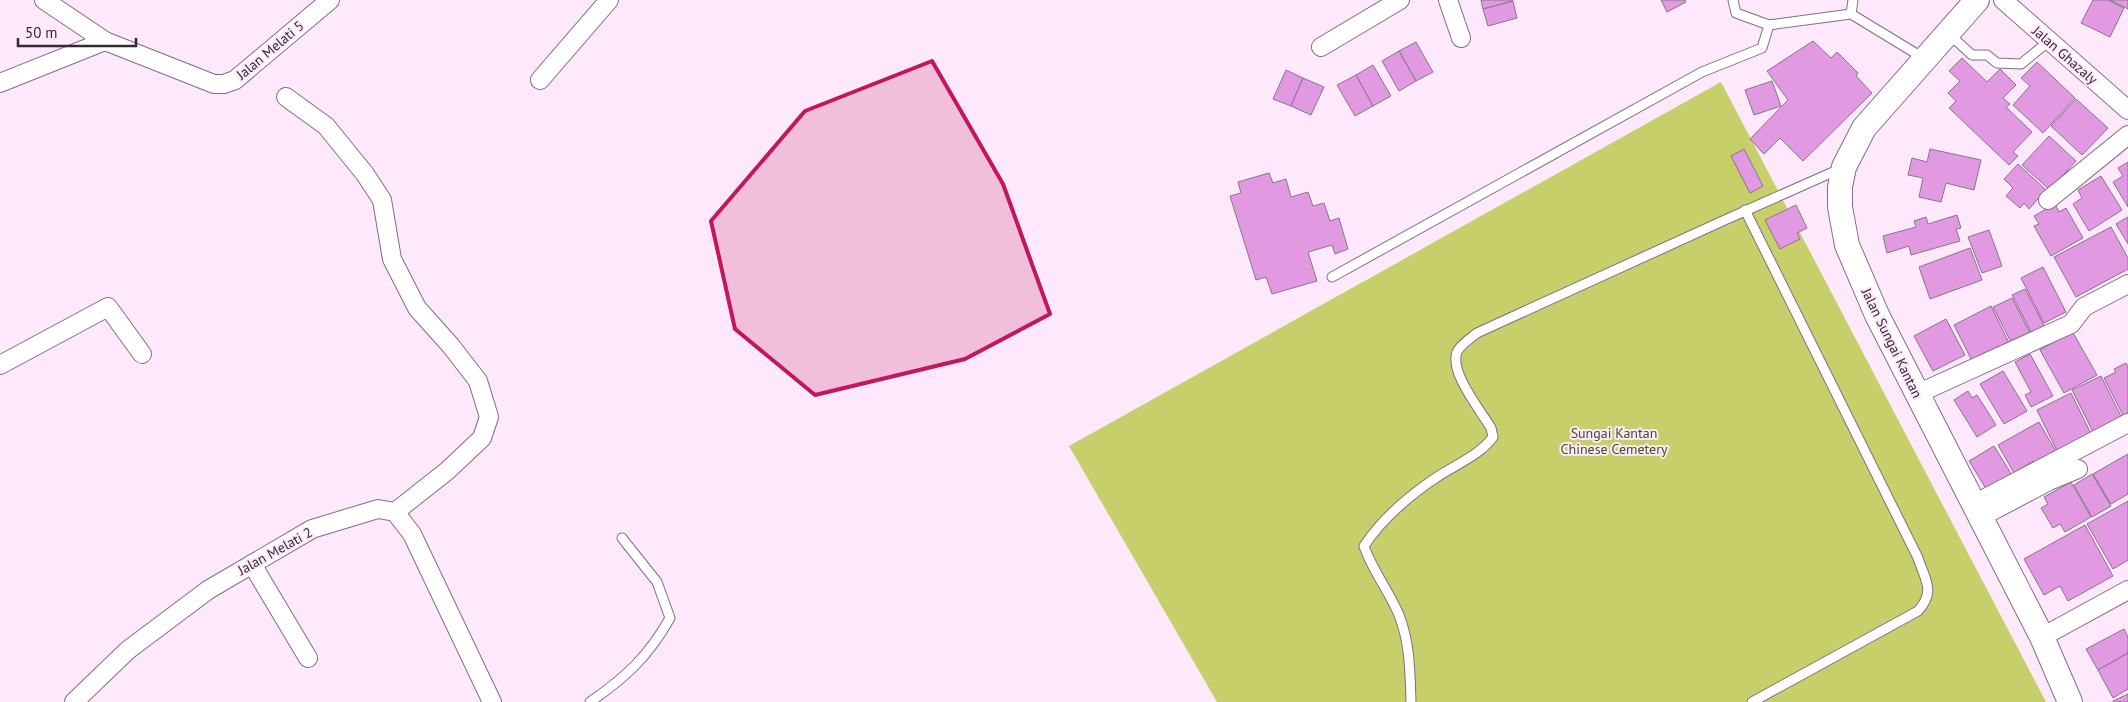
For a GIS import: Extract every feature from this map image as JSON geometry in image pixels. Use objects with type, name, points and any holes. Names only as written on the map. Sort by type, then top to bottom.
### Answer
[{"type":"main road","name":"Jalan Sungai Kantan","points":[[1977,0],[1864,128],[1844,167],[1840,187],[1840,206],[1847,245],[1876,316],[2042,637],[2070,702]]},
{"type":"street","name":"Jalan Melati 5","points":[[44,0],[105,41],[214,84],[224,84],[235,80],[330,0]]},
{"type":"street","points":[[540,80],[609,0]]},
{"type":"street","points":[[1321,47],[1400,0]]},
{"type":"street","points":[[1448,0],[1461,38]]},
{"type":"street","name":"Jalan Ghazaly","points":[[2003,0],[2128,110]]},
{"type":"street","points":[[0,83],[105,41]]},
{"type":"street","points":[[286,97],[326,126],[365,174],[382,200],[392,259],[417,308],[451,346],[478,381],[489,417],[482,438],[447,471],[395,512],[412,534],[492,702]]},
{"type":"street","points":[[2048,200],[2128,135]]},
{"type":"street","points":[[1917,394],[2071,324],[2084,307],[2128,284]]},
{"type":"street","points":[[0,364],[108,307],[142,354]]},
{"type":"street","points":[[1977,511],[2128,423]]},
{"type":"street","points":[[1977,511],[2078,469]]},
{"type":"street","name":"Jalan Melati 2","points":[[74,702],[128,650],[208,590],[312,529],[378,509],[395,512]]},
{"type":"street","points":[[252,564],[308,658]]},
{"type":"street","points":[[2042,637],[2128,590]]},
{"type":"lane","points":[[1733,0],[1736,13],[1769,25],[1852,14],[1925,59]]},
{"type":"lane","points":[[1852,14],[1853,0]]},
{"type":"lane","points":[[1332,277],[1702,72],[1762,48],[1769,25]]},
{"type":"lane","points":[[1948,34],[1972,55],[1987,55],[1997,63],[2010,65],[2021,64],[2049,41]]},
{"type":"lane","points":[[1411,702],[1410,659],[1406,636],[1399,614],[1364,546],[1396,510],[1435,479],[1487,446],[1493,437],[1491,428],[1459,376],[1456,357],[1458,350],[1477,334],[1745,210],[1844,167]]},
{"type":"lane","points":[[1745,210],[1918,558],[1929,592],[1926,601],[1918,611],[1752,702]]},
{"type":"lane","points":[[590,702],[621,681],[656,643],[670,618],[657,582],[622,538]]},
{"type":"highlighted area","points":[[932,61],[1003,184],[1050,314],[965,359],[815,395],[735,329],[711,221],[805,111]]},
{"type":"green space","name":"Sungai Kantan Chinese Cemetery","points":[[1721,82],[2046,702],[1217,702],[1069,446]]},
{"type":"building","points":[[1481,0],[1512,0],[1513,1],[1483,9]]},
{"type":"building","points":[[1661,0],[1685,0],[1686,2],[1667,12]]},
{"type":"building","points":[[2093,0],[2108,0],[2124,8],[2110,37],[2081,23]]},
{"type":"building","points":[[2110,0],[2128,0],[2128,9]]},
{"type":"building","points":[[1513,1],[1517,18],[1488,26],[1483,9]]},
{"type":"building","points":[[1813,41],[1831,58],[1837,52],[1858,73],[1856,76],[1872,93],[1803,161],[1780,138],[1764,154],[1750,139],[1788,100],[1767,71]]},
{"type":"building","points":[[1416,42],[1433,72],[1416,81],[1399,51]]},
{"type":"building","points":[[1399,51],[1416,81],[1399,91],[1382,61]]},
{"type":"building","points":[[1962,58],[1987,82],[2000,69],[2016,85],[2003,98],[2010,104],[2006,107],[2032,132],[2013,152],[2018,156],[2009,165],[1949,108],[1956,101],[1948,93],[1960,81],[1949,71]]},
{"type":"building","points":[[2037,62],[2075,98],[2043,133],[2013,105],[2030,86],[2021,78]]},
{"type":"building","points":[[1373,65],[1391,96],[1373,106],[1356,75]]},
{"type":"building","points":[[1286,70],[1303,78],[1291,106],[1273,99]]},
{"type":"building","points":[[1356,75],[1373,106],[1355,116],[1337,85]]},
{"type":"building","points":[[1303,78],[1324,87],[1311,115],[1291,106]]},
{"type":"building","points":[[1772,81],[1781,106],[1754,115],[1745,90]]},
{"type":"building","points":[[2076,99],[2108,128],[2082,155],[2051,126]]},
{"type":"building","points":[[2049,136],[2076,161],[2050,190],[2022,165]]},
{"type":"building","points":[[1744,149],[1763,186],[1750,193],[1731,156]]},
{"type":"building","points":[[1930,149],[1981,160],[1974,190],[1946,183],[1941,202],[1919,197],[1923,178],[1908,175],[1912,158],[1927,162]]},
{"type":"building","points":[[2128,162],[2128,207],[2113,182],[2123,176],[2118,168]]},
{"type":"building","points":[[2018,164],[2046,190],[2029,209],[2024,203],[2020,208],[2006,196],[2013,188],[2004,179]]},
{"type":"building","points":[[1269,173],[1273,183],[1286,179],[1291,197],[1308,192],[1313,206],[1324,203],[1330,221],[1339,218],[1348,249],[1335,254],[1332,245],[1308,252],[1317,281],[1272,294],[1266,277],[1256,280],[1230,196],[1241,193],[1238,182]]},
{"type":"building","points":[[2101,176],[2122,210],[2089,231],[2073,204],[2082,198],[2078,190]]},
{"type":"building","points":[[2055,204],[2059,212],[2066,208],[2083,238],[2051,256],[2034,226],[2039,224],[2034,216]]},
{"type":"building","points":[[1796,205],[1807,228],[1797,233],[1800,239],[1780,249],[1765,220]]},
{"type":"building","points":[[1957,215],[1961,228],[1956,229],[1960,241],[1911,255],[1909,246],[1887,253],[1883,236],[1916,227],[1914,221],[1926,217],[1928,224]]},
{"type":"building","points":[[2128,217],[2128,244],[2116,224]]},
{"type":"building","points":[[2111,227],[2128,258],[2128,269],[2076,297],[2054,257]]},
{"type":"building","points":[[1989,230],[2002,266],[1982,273],[1968,237]]},
{"type":"building","points":[[1970,248],[1982,280],[1930,299],[1919,267]]},
{"type":"building","points":[[2043,267],[2066,312],[2044,323],[2021,278]]},
{"type":"building","points":[[2025,289],[2047,331],[2034,338],[2012,295]]},
{"type":"building","points":[[2012,298],[2030,333],[2011,342],[1993,307]]},
{"type":"building","points":[[1991,306],[2009,343],[1972,361],[1954,325]]},
{"type":"building","points":[[1946,319],[1965,355],[1933,371],[1914,336]]},
{"type":"building","points":[[2072,331],[2097,375],[2064,393],[2040,350]]},
{"type":"building","points":[[2030,354],[2053,396],[2031,407],[2025,395],[2031,392],[2015,362]]},
{"type":"building","points":[[2126,363],[2128,367],[2128,417],[2125,419],[2104,378],[2116,372],[2114,369]]},
{"type":"building","points":[[2003,371],[2027,411],[2004,424],[1980,384]]},
{"type":"building","points":[[2101,376],[2124,422],[2095,436],[2072,390]]},
{"type":"building","points":[[1968,391],[1972,398],[1977,395],[1996,425],[1977,437],[1954,400]]},
{"type":"building","points":[[2071,393],[2093,438],[2059,455],[2037,410]]},
{"type":"building","points":[[2039,422],[2059,457],[2038,469],[2033,461],[2014,473],[1998,445]]},
{"type":"building","points":[[1994,446],[2015,480],[1990,495],[1969,461]]},
{"type":"building","points":[[2128,454],[2128,494],[2111,504],[2093,474]]},
{"type":"building","points":[[2092,474],[2111,506],[2092,517],[2074,485]]},
{"type":"building","points":[[2071,482],[2091,517],[2065,532],[2060,524],[2053,528],[2041,508],[2048,504],[2044,497]]},
{"type":"building","points":[[2128,501],[2128,560],[2113,569],[2087,524]]},
{"type":"building","points":[[2085,525],[2113,576],[2068,601],[2060,586],[2044,595],[2024,559]]},
{"type":"building","points":[[2124,629],[2128,637],[2128,653],[2098,670],[2086,649]]},
{"type":"building","points":[[2128,653],[2128,689],[2113,698],[2098,670]]},
{"type":"building","points":[[2128,694],[2128,702],[2113,702],[2113,701]]}]
